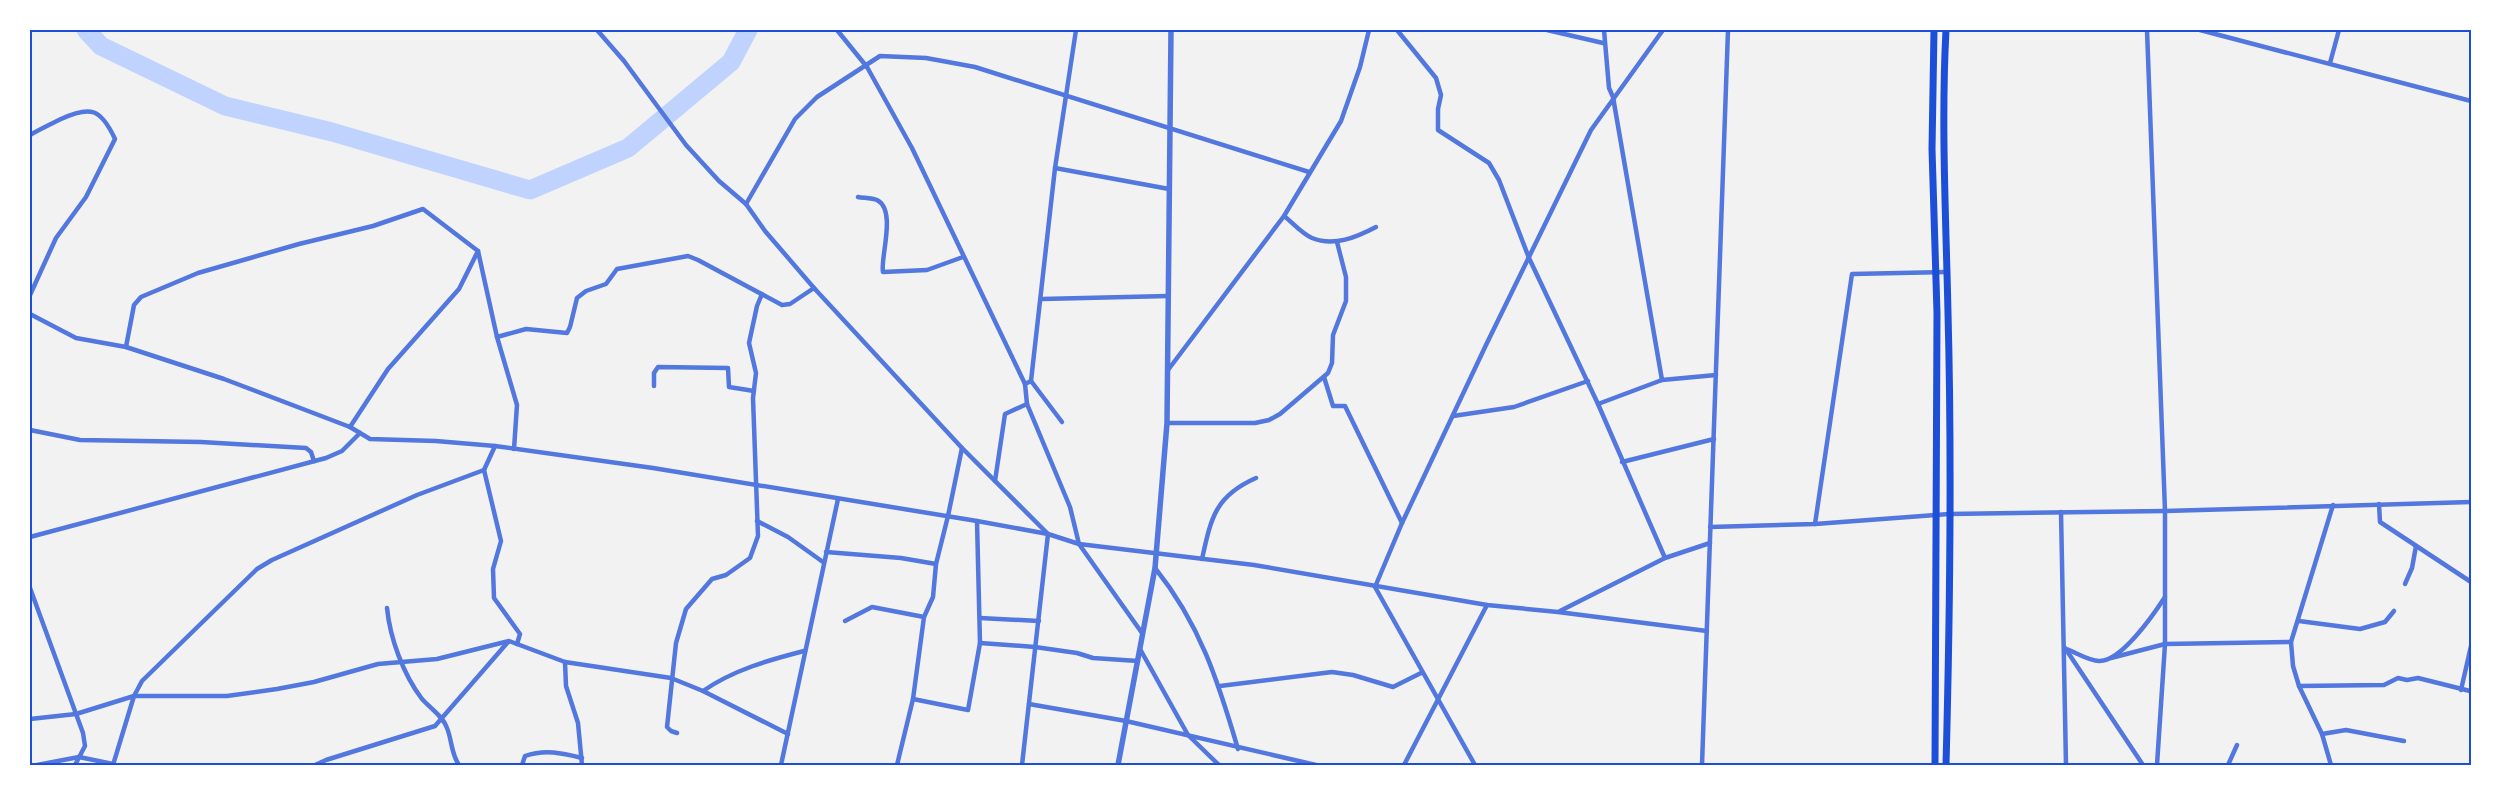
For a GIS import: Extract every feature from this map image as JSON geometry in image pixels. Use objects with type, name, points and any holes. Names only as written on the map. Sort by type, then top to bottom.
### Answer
[{"type":"highway","points":[[1934,30],[1932,149],[1937,314],[1935,765]]},
{"type":"highway","points":[[1946,30],[1944,148],[1948,314],[1949,514],[1946,765]]},
{"type":"highway","points":[[1932,149],[1944,148]]},
{"type":"highway","points":[[1937,314],[1948,314]]},
{"type":"highway","points":[[1936,667],[1948,667]]},
{"type":"street","points":[[597,30],[624,61],[686,145],[719,181],[746,204],[765,231],[814,288],[962,448],[1048,534]]},
{"type":"street","points":[[837,30],[867,66],[912,148],[1024,384],[1027,404],[1070,507],[1079,544],[1142,632]]},
{"type":"street","points":[[1062,422],[1031,381],[1042,299],[1064,95],[1076,30]]},
{"type":"street","points":[[1118,765],[1155,568],[1167,423],[1171,30]]},
{"type":"street","points":[[1168,370],[1284,216],[1340,121],[1360,67],[1368,30]]},
{"type":"street","points":[[1397,30],[1436,78],[1441,95],[1438,130],[1489,164],[1499,180],[1529,258],[1588,381],[1665,558]]},
{"type":"street","points":[[1547,30],[1603,43]]},
{"type":"street","points":[[1604,30],[1603,43],[1609,88],[1613,97],[1662,380]]},
{"type":"street","points":[[1375,587],[1402,523],[1591,130],[1663,30]]},
{"type":"street","points":[[1702,765],[1728,30]]},
{"type":"street","points":[[2147,30],[2165,511],[2165,644],[2158,765]]},
{"type":"street","points":[[2200,30],[2330,62],[2471,101]]},
{"type":"street","points":[[2330,62],[2339,30]]},
{"type":"street","points":[[746,204],[795,119],[805,107],[880,56],[926,58],[975,67],[1309,172]]},
{"type":"street","points":[[30,135],[71,114],[87,110],[101,116],[107,122],[116,139],[86,197],[56,238],[30,295]]},
{"type":"street","points":[[1055,168],[1169,189]]},
{"type":"street","points":[[858,197],[875,199],[882,206],[887,236],[883,272],[927,270],[963,256]]},
{"type":"street","points":[[126,347],[134,306],[141,297],[198,272],[291,246],[374,226],[423,209],[478,252],[497,337],[516,405],[514,450]]},
{"type":"street","points":[[1284,216],[1312,238],[1338,242],[1357,237],[1376,227]]},
{"type":"street","points":[[1167,423],[1255,423],[1269,420],[1280,414],[1328,374],[1332,363],[1333,336],[1346,301],[1346,278],[1338,242]]},
{"type":"street","points":[[350,427],[388,369],[459,289],[478,252]]},
{"type":"street","points":[[497,337],[526,329],[567,333],[577,298],[586,291],[606,284],[618,269],[688,256],[786,306],[814,288]]},
{"type":"street","points":[[1815,524],[1852,274],[1946,272]]},
{"type":"street","points":[[677,733],[671,732],[667,727],[676,643],[686,609],[712,579],[726,575],[750,558],[758,536],[755,484],[755,366],[749,343],[756,306],[762,294]]},
{"type":"street","points":[[1042,299],[1168,296]]},
{"type":"street","points":[[30,314],[76,338],[126,347],[224,379],[350,427],[370,439],[436,441],[495,446],[755,484],[948,516],[1048,534],[1079,544],[1254,565],[1487,605],[1707,631]]},
{"type":"street","points":[[654,386],[654,373],[658,368],[728,368],[729,387],[754,390]]},
{"type":"street","points":[[1598,404],[1662,380],[1716,375]]},
{"type":"street","points":[[1324,377],[1333,406],[1345,406],[1402,523]]},
{"type":"street","points":[[1024,384],[1031,381]]},
{"type":"street","points":[[1453,416],[1514,407],[1588,381]]},
{"type":"street","points":[[995,480],[1005,414],[1027,404]]},
{"type":"street","points":[[30,430],[80,440],[201,442],[306,448],[314,461]]},
{"type":"street","points":[[30,537],[314,461],[342,452],[360,433]]},
{"type":"street","points":[[1622,462],[1714,439]]},
{"type":"street","points":[[495,446],[484,470],[501,541],[492,575],[494,598],[520,634],[517,644]]},
{"type":"street","points":[[897,765],[913,699],[924,617],[933,597],[936,564],[962,448]]},
{"type":"street","points":[[37,765],[79,757],[113,765],[134,696],[142,681],[257,569],[272,560],[416,494],[484,470]]},
{"type":"street","points":[[1202,559],[1211,520],[1236,487],[1256,478]]},
{"type":"street","points":[[781,765],[822,562],[838,499]]},
{"type":"street","points":[[1710,527],[1815,524],[1949,514],[2165,511],[2471,502]]},
{"type":"street","points":[[2379,504],[2380,522],[2471,582]]},
{"type":"street","points":[[2331,765],[2322,734],[2299,686],[2293,666],[2291,642],[2299,622],[2333,505]]},
{"type":"street","points":[[2061,512],[2066,765]]},
{"type":"street","points":[[757,521],[788,537],[822,562]]},
{"type":"street","points":[[913,699],[968,710],[980,643],[977,522]]},
{"type":"street","points":[[1022,765],[1048,534]]},
{"type":"street","points":[[1558,612],[1665,558],[1710,543]]},
{"type":"street","points":[[2405,584],[2412,568],[2416,546]]},
{"type":"street","points":[[826,552],[901,558],[936,564]]},
{"type":"street","points":[[1155,568],[1176,594],[1200,637],[1220,686],[1238,749]]},
{"type":"street","points":[[1375,587],[1436,700],[1475,765]]},
{"type":"street","points":[[30,588],[85,740],[85,746],[75,765]]},
{"type":"street","points":[[2111,658],[2150,620],[2165,597]]},
{"type":"street","points":[[1404,765],[1436,700],[1487,605]]},
{"type":"street","points":[[387,608],[389,629],[416,691],[447,728],[455,760],[459,765]]},
{"type":"street","points":[[845,621],[872,608],[924,617]]},
{"type":"street","points":[[2299,622],[2360,629],[2385,622],[2394,611]]},
{"type":"street","points":[[980,618],[1039,621]]},
{"type":"street","points":[[316,765],[326,760],[435,726],[509,641]]},
{"type":"street","points":[[30,719],[76,714],[134,696],[227,696],[314,682],[378,664],[437,659],[509,641],[565,662],[671,678],[703,691],[788,734]]},
{"type":"street","points":[[2065,648],[2099,662],[2165,644],[2291,642]]},
{"type":"street","points":[[980,643],[1035,647],[1077,653],[1093,658],[1138,661]]},
{"type":"street","points":[[2461,690],[2471,646]]},
{"type":"street","points":[[2065,648],[2143,765]]},
{"type":"street","points":[[1140,649],[1188,735],[1219,765]]},
{"type":"street","points":[[703,691],[729,676],[774,658],[804,651]]},
{"type":"street","points":[[565,662],[566,686],[578,723],[582,765]]},
{"type":"street","points":[[1220,686],[1332,672],[1353,675],[1392,687],[1421,673]]},
{"type":"street","points":[[2299,686],[2384,685],[2398,678],[2407,680],[2418,678],[2470,691]]},
{"type":"street","points":[[1030,704],[1126,721],[1238,749],[1316,765]]},
{"type":"street","points":[[2322,734],[2346,730],[2404,741]]},
{"type":"street","points":[[2228,765],[2237,745]]},
{"type":"street","points":[[522,765],[525,756],[544,751],[557,751],[582,758]]},
{"type":"waterway","points":[[86,30],[101,46],[225,106],[332,132],[530,190],[628,148],[731,62],[748,30]]}]
